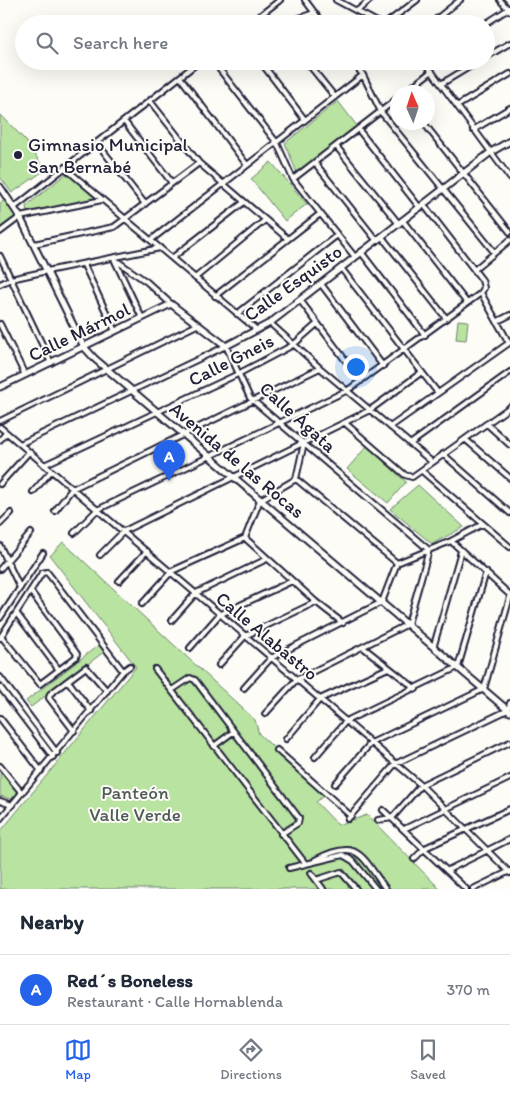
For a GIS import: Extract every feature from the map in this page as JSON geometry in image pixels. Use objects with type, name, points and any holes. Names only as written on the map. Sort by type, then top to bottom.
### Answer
[{"type":"street","points":[[261,15],[280,0]]},
{"type":"street","points":[[305,0],[314,13],[308,15]]},
{"type":"street","points":[[336,0],[364,15]]},
{"type":"street","points":[[357,11],[370,0]]},
{"type":"street","points":[[397,15],[417,0]]},
{"type":"street","points":[[441,15],[460,0]]},
{"type":"street","points":[[495,18],[510,9],[500,0]]},
{"type":"street","points":[[495,52],[510,43]]},
{"type":"street","points":[[15,207],[189,70]]},
{"type":"street","points":[[220,70],[277,143],[293,179],[336,236],[355,257]]},
{"type":"street","points":[[267,70],[305,120]]},
{"type":"street","points":[[313,70],[335,97]]},
{"type":"street","points":[[359,70],[381,112],[494,252]]},
{"type":"street","points":[[441,84],[464,70]]},
{"type":"street","points":[[413,85],[432,71],[509,176]]},
{"type":"street","points":[[457,106],[510,74]]},
{"type":"street","points":[[150,240],[363,75]]},
{"type":"street","points":[[180,77],[247,165]]},
{"type":"street","points":[[150,101],[199,163],[264,221],[288,239]]},
{"type":"street","points":[[293,179],[390,105]]},
{"type":"street","points":[[474,130],[510,108]]},
{"type":"street","points":[[124,121],[172,183]]},
{"type":"street","points":[[74,534],[97,510],[348,390],[481,293],[484,286],[474,270],[358,130]]},
{"type":"street","points":[[429,130],[510,232]]},
{"type":"street","name":"Calle Esquisto","points":[[20,444],[226,346],[270,323],[491,152],[510,141]]},
{"type":"street","points":[[97,143],[145,204]]},
{"type":"street","points":[[336,146],[467,303]]},
{"type":"street","points":[[34,244],[114,227],[199,163]]},
{"type":"street","points":[[314,163],[377,241]]},
{"type":"street","points":[[65,168],[257,330]]},
{"type":"street","name":"Avenida de las Rocas","points":[[0,187],[15,207],[84,347],[106,370],[434,645],[509,711]]},
{"type":"street","points":[[0,232],[20,217],[102,200]]},
{"type":"street","points":[[172,258],[244,203]]},
{"type":"street","points":[[215,296],[320,214]]},
{"type":"street","points":[[195,278],[264,221]]},
{"type":"street","points":[[237,314],[336,236]]},
{"type":"street","points":[[382,237],[446,318]]},
{"type":"street","points":[[474,270],[510,240]]},
{"type":"street","points":[[0,284],[11,279],[160,248]]},
{"type":"street","points":[[361,252],[425,334]]},
{"type":"street","points":[[0,256],[52,363]]},
{"type":"street","points":[[114,259],[147,282],[197,326],[226,346]]},
{"type":"street","points":[[114,259],[142,318]]},
{"type":"street","points":[[84,265],[115,331]]},
{"type":"street","points":[[341,268],[438,393]]},
{"type":"street","points":[[321,284],[383,366]]},
{"type":"street","points":[[390,427],[510,344],[481,293]]},
{"type":"street","points":[[300,300],[361,381]]},
{"type":"street","name":"Calle Mármol","points":[[0,387],[171,304]]},
{"type":"street","points":[[498,321],[510,315]]},
{"type":"street","points":[[270,323],[293,345],[432,462]]},
{"type":"street","points":[[0,324],[25,375]]},
{"type":"street","name":"Calle Gneis","points":[[44,465],[238,374],[293,345],[317,324]]},
{"type":"street","points":[[0,420],[197,326]]},
{"type":"street","name":"Calle Ágata","points":[[226,346],[247,394],[429,550]]},
{"type":"street","points":[[55,511],[72,489],[320,368]]},
{"type":"street","points":[[100,554],[124,531],[370,410],[422,372]]},
{"type":"street","points":[[410,444],[510,372]]},
{"type":"street","points":[[509,408],[422,471],[510,547]]},
{"type":"street","name":"Calle Ágata","points":[[345,423],[410,477],[415,477],[422,471]]},
{"type":"street","points":[[487,424],[510,444]]},
{"type":"street","name":"Calle Alabastro","points":[[0,427],[172,571],[219,615],[421,785],[510,872]]},
{"type":"street","points":[[0,440],[6,433]]},
{"type":"street","points":[[465,439],[510,478]]},
{"type":"street","points":[[142,604],[172,571],[245,538],[260,500],[296,479],[304,443]]},
{"type":"street","points":[[0,484],[29,452]]},
{"type":"street","points":[[443,454],[510,513]]},
{"type":"street","points":[[32,492],[51,471]]},
{"type":"street","points":[[296,479],[397,563]]},
{"type":"street","points":[[0,524],[11,513]]},
{"type":"street","points":[[244,688],[271,658],[382,602],[397,563],[450,541],[483,524]]},
{"type":"street","points":[[0,569],[31,533]]},
{"type":"street","points":[[245,538],[316,602],[343,623]]},
{"type":"street","points":[[335,784],[372,743],[484,689],[510,596],[450,541]]},
{"type":"street","points":[[0,546],[20,588]]},
{"type":"street","points":[[265,714],[296,680],[364,648],[408,624],[429,550]]},
{"type":"street","points":[[120,581],[147,551]]},
{"type":"street","points":[[434,645],[461,551]]},
{"type":"street","points":[[0,618],[42,553]]},
{"type":"street","points":[[172,620],[196,593],[267,559]]},
{"type":"street","points":[[31,592],[77,656],[40,684],[1,637],[44,572],[47,572],[123,671]]},
{"type":"street","points":[[315,757],[346,721],[458,667],[486,572]]},
{"type":"street","points":[[190,648],[219,615],[292,581]]},
{"type":"street","points":[[219,665],[245,636],[316,602]]},
{"type":"street","points":[[17,614],[59,670]]},
{"type":"street","points":[[364,648],[416,688]]},
{"type":"street","points":[[0,818],[57,753],[123,671],[130,666]]},
{"type":"street","points":[[74,731],[49,696],[86,667],[107,691]]},
{"type":"street","points":[[286,739],[320,699],[388,668]]},
{"type":"street","points":[[155,669],[305,863]]},
{"type":"street","points":[[0,677],[57,753]]},
{"type":"street","points":[[172,690],[192,678],[234,732],[299,818],[298,824],[281,834]]},
{"type":"street","points":[[68,681],[91,711]]},
{"type":"street","points":[[0,687],[53,757]]},
{"type":"street","points":[[277,750],[350,818],[395,764],[509,711],[510,703]]},
{"type":"street","points":[[0,718],[41,771]]},
{"type":"street","points":[[214,746],[234,732]]},
{"type":"street","points":[[378,820],[392,818],[421,785],[510,742]]},
{"type":"street","points":[[0,766],[22,793]]},
{"type":"street","points":[[404,829],[510,778]]},
{"type":"street","points":[[0,801],[12,805]]},
{"type":"street","points":[[414,859],[425,848],[510,809]]},
{"type":"street","points":[[383,810],[466,889]]},
{"type":"street","points":[[448,870],[510,839]]},
{"type":"street","points":[[313,861],[341,849],[354,850],[360,854],[386,889]]},
{"type":"street","points":[[289,868],[340,855],[346,856],[357,865],[376,889]]},
{"type":"street","points":[[316,880],[341,872],[356,889]]},
{"type":"street","points":[[473,889],[510,872]]},
{"type":"street","points":[[311,873],[323,889]]},
{"type":"green space","points":[[338,101],[357,126],[297,173],[285,143]]},
{"type":"green space","name":"Gimnasio Municipal San Bernabé","points":[[0,114],[26,141],[45,170],[12,193],[0,177]]},
{"type":"green space","points":[[271,162],[307,204],[285,221],[251,179]]},
{"type":"green space","points":[[67,173],[96,199],[27,212],[26,206]]},
{"type":"green space","points":[[5,200],[17,217],[0,229],[0,203]]},
{"type":"green space","points":[[458,320],[468,321],[466,340],[456,339]]},
{"type":"green space","points":[[367,446],[406,482],[388,503],[347,469]]},
{"type":"green space","points":[[418,485],[464,527],[432,544],[390,509]]},
{"type":"green space","name":"Panteón Valle Verde","points":[[63,542],[255,720],[259,734],[325,795],[316,802],[338,825],[367,815],[440,889],[0,889],[0,832],[136,667],[50,556]]},
{"type":"green space","points":[[100,644],[105,651],[31,707],[26,701]]},
{"type":"green space","points":[[0,768],[20,793],[14,800],[0,796]]},
{"type":"place","name":"Gimnasio Municipal San Bernabé","points":[[18,155]]},
{"type":"place","name":"Red´s Boneless","points":[[169,481]]}]
